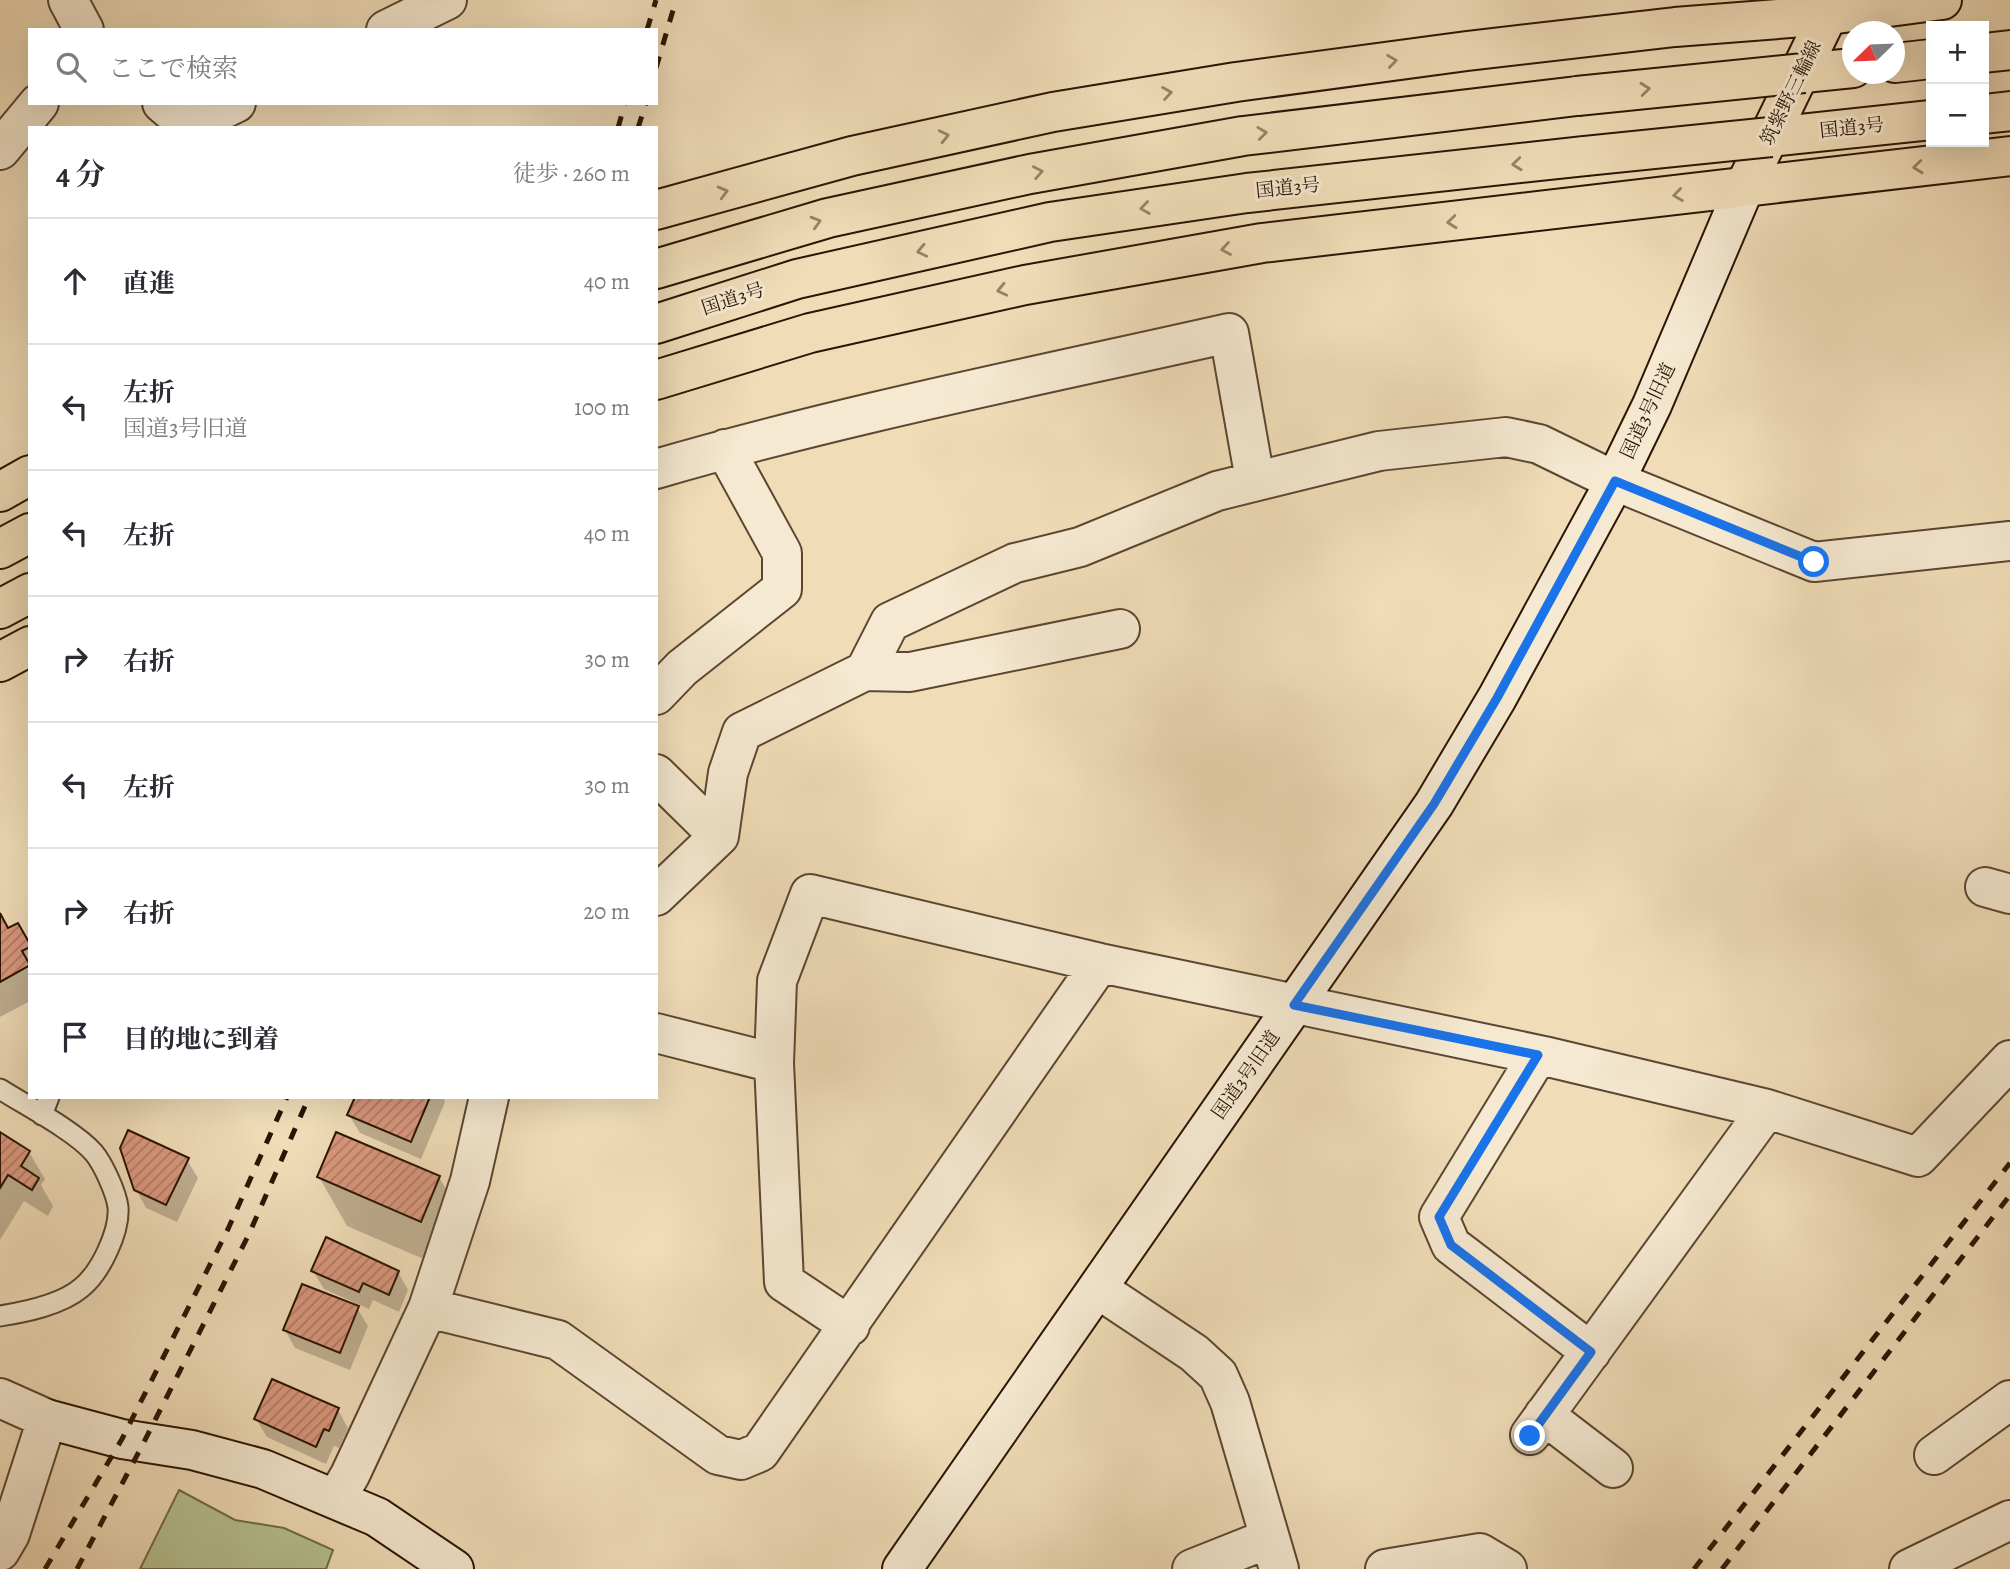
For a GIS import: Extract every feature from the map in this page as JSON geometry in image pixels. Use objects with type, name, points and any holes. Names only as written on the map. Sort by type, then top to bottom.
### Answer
[{"type":"main road","points":[[658,210],[852,156],[1053,112],[1236,82],[1481,49],[1832,7],[1942,0]]},
{"type":"main road","name":"筑紫野三輪線","points":[[1745,186],[1832,7]]},
{"type":"main road","points":[[1989,52],[2010,50]]},
{"type":"main road","points":[[1905,62],[1926,60]]},
{"type":"main road","points":[[658,268],[828,218],[1030,174],[1243,136],[1577,96],[1842,69]]},
{"type":"main road","points":[[1989,113],[2010,111]]},
{"type":"main road","name":"国道3号","points":[[658,323],[797,279],[1050,222],[1247,193],[1926,121]]},
{"type":"main road","points":[[658,379],[810,333],[1051,280],[1262,243],[2010,156]]},
{"type":"main road","points":[[0,492],[28,476]]},
{"type":"main road","points":[[0,549],[28,534]]},
{"type":"main road","points":[[0,609],[28,594]]},
{"type":"main road","points":[[0,662],[28,647]]},
{"type":"street","points":[[68,0],[83,28]]},
{"type":"street","points":[[390,28],[447,0]]},
{"type":"street","points":[[0,150],[37,105]]},
{"type":"street","points":[[164,105],[189,126],[232,105]]},
{"type":"street","name":"国道3号旧道","points":[[902,1569],[1434,804],[1497,698],[1615,481],[1652,405],[1745,186]]},
{"type":"street","points":[[658,468],[725,449],[922,402],[1229,333],[1255,480]]},
{"type":"street","points":[[865,671],[890,622],[1015,563],[1080,547],[1217,491],[1380,450],[1506,437],[1539,444],[1615,481],[1814,562],[2010,541]]},
{"type":"street","points":[[658,693],[682,668],[782,589],[782,553],[725,449]]},
{"type":"street","points":[[658,894],[719,836],[728,773],[742,732],[865,671],[910,672],[1120,629]]},
{"type":"street","points":[[658,776],[719,836]]},
{"type":"street","points":[[850,1326],[784,1282],[774,1063],[777,981],[810,894],[1100,963],[1538,1055],[1767,1108],[1918,1157],[2010,1060]]},
{"type":"street","points":[[428,1308],[558,1340],[718,1455],[741,1460],[760,1452],[1100,963]]},
{"type":"street","points":[[658,1034],[774,1063]]},
{"type":"street","points":[[1538,1055],[1439,1217],[1451,1245],[1591,1352]]},
{"type":"street","points":[[336,1499],[350,1475],[428,1308],[470,1181],[489,1099]]},
{"type":"street","points":[[1613,1468],[1537,1425],[1767,1108]]},
{"type":"street","points":[[1098,1289],[1194,1353],[1218,1375],[1230,1402],[1275,1554],[1192,1569]]},
{"type":"street","points":[[0,1398],[47,1419],[122,1439],[192,1450],[263,1469],[377,1517],[454,1569]]},
{"type":"street","points":[[1934,1455],[2010,1400]]},
{"type":"street","points":[[0,1551],[10,1534],[47,1419]]},
{"type":"street","points":[[1909,1569],[2010,1520]]},
{"type":"street","points":[[1385,1569],[1480,1553],[1507,1569]]},
{"type":"lane","points":[[0,1089],[46,1106],[93,1153],[108,1176],[118,1207],[114,1234],[99,1268],[81,1289],[29,1311],[0,1316]]},
{"type":"green space","points":[[179,1490],[235,1520],[284,1528],[333,1550],[326,1569],[140,1569]]},
{"type":"building","points":[[0,913],[8,928],[18,923],[28,940],[28,948],[22,951],[28,966],[0,982]]},
{"type":"building","points":[[354,1099],[429,1099],[411,1142],[347,1115]]},
{"type":"building","points":[[128,1130],[189,1158],[166,1205],[134,1190],[120,1148]]},
{"type":"building","points":[[0,1132],[30,1151],[21,1166],[39,1178],[32,1190],[8,1175],[0,1188]]},
{"type":"building","points":[[336,1132],[440,1176],[421,1222],[317,1177]]},
{"type":"building","points":[[326,1237],[399,1271],[389,1295],[363,1283],[359,1292],[311,1271]]},
{"type":"building","points":[[302,1284],[359,1306],[340,1353],[283,1330]]},
{"type":"building","points":[[272,1379],[339,1408],[329,1431],[324,1429],[316,1447],[254,1419]]},
{"type":"railway","points":[[648,28],[656,0]]},
{"type":"railway","points":[[658,61],[676,0]]},
{"type":"railway","points":[[619,126],[624,105]]},
{"type":"railway","points":[[639,126],[645,105]]},
{"type":"railway","points":[[45,1569],[122,1439],[228,1229],[286,1099]]},
{"type":"railway","points":[[77,1569],[249,1234],[308,1099]]},
{"type":"railway","points":[[1694,1569],[2010,1163]]},
{"type":"railway","points":[[1722,1569],[2010,1195]]},
{"type":"route","points":[[1530,1436],[1591,1352],[1451,1245],[1439,1217],[1538,1055],[1294,1005],[1434,804],[1497,698],[1615,481],[1814,562]]}]
